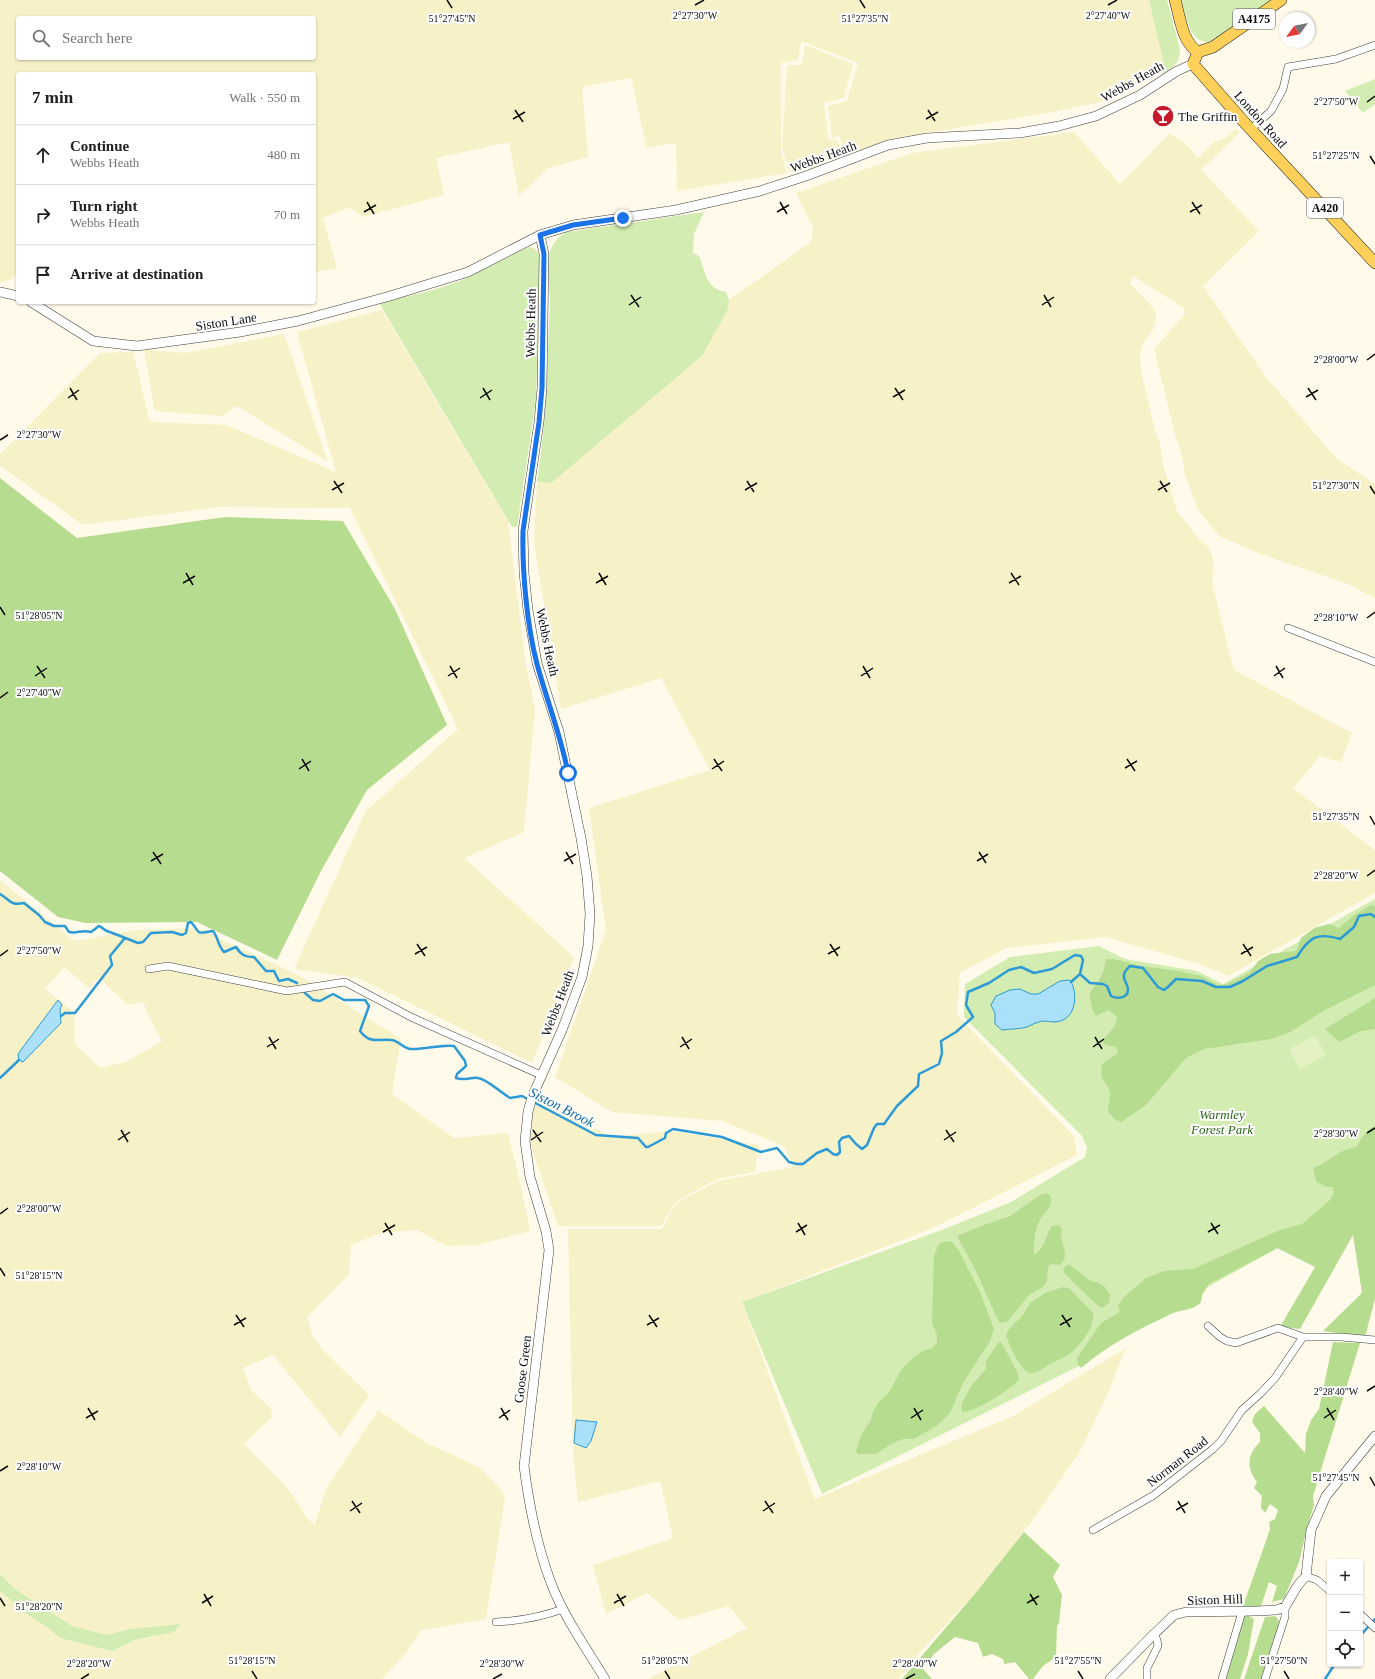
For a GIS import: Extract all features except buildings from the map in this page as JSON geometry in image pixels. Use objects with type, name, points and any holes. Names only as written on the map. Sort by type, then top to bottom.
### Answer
[{"type":"main road","points":[[1175,0],[1187,40],[1191,47],[1198,52],[1193,64]]},
{"type":"main road","name":"A4175","points":[[1198,52],[1213,47],[1281,0]]},
{"type":"main road","name":"London Road","points":[[1193,64],[1375,263]]},
{"type":"street","points":[[1251,129],[1272,111],[1283,89],[1288,67],[1336,59],[1375,45]]},
{"type":"street","name":"Webbs Heath","points":[[541,1075],[562,1030],[582,977],[588,946],[590,914],[587,876],[581,838],[559,732],[537,663],[528,610],[524,573],[523,531],[539,422],[542,388],[544,254],[540,235],[573,225],[676,210],[760,191],[806,176],[888,145],[927,138],[1020,133],[1059,126],[1096,116],[1140,95],[1177,71],[1193,64]]},
{"type":"street","name":"Siston Lane","points":[[34,304],[93,341],[137,346],[240,332],[298,322],[468,272],[540,235]]},
{"type":"street","points":[[0,292],[16,296]]},
{"type":"street","points":[[1288,628],[1375,662]]},
{"type":"street","points":[[149,969],[168,966],[287,991],[345,982],[411,1017],[541,1075]]},
{"type":"street","name":"Goose Green","points":[[541,1075],[528,1112],[525,1141],[530,1176],[546,1231],[549,1250],[524,1466],[527,1492],[541,1548],[552,1583],[563,1609],[605,1679]]},
{"type":"street","points":[[1208,1326],[1228,1341],[1236,1343],[1278,1328],[1301,1336],[1375,1340]]},
{"type":"street","name":"Norman Road","points":[[1093,1530],[1154,1495],[1213,1449],[1221,1441],[1242,1410],[1262,1393],[1275,1378],[1301,1336]]},
{"type":"street","points":[[1264,1679],[1285,1617],[1285,1607],[1298,1585],[1306,1576],[1311,1530],[1326,1496],[1375,1436]]},
{"type":"street","points":[[1306,1576],[1317,1580],[1327,1588]]},
{"type":"street","name":"Siston Hill","points":[[1110,1679],[1171,1618],[1186,1612],[1242,1612],[1276,1610],[1285,1607]]},
{"type":"street","points":[[496,1622],[513,1621],[546,1615],[563,1609]]},
{"type":"street","points":[[1222,1679],[1242,1612]]},
{"type":"street","points":[[1363,1617],[1375,1627]]},
{"type":"street","points":[[1147,1679],[1147,1668],[1158,1646],[1154,1634]]},
{"type":"shaded area","points":[[0,0],[1149,0],[1164,64],[1149,78],[1100,102],[1048,113],[890,139],[844,158],[807,170],[789,172],[782,147],[787,65],[802,65],[805,45],[853,64],[844,98],[824,103],[829,141],[837,139],[844,157],[845,151],[839,136],[832,138],[828,106],[847,101],[858,63],[801,41],[798,60],[781,63],[781,152],[787,173],[677,191],[676,143],[647,148],[631,78],[582,87],[588,157],[548,168],[519,196],[509,142],[436,158],[444,195],[363,217],[350,207],[323,218],[337,268],[316,272],[316,72],[16,72],[16,274],[12,279],[0,282]]},
{"type":"shaded area","points":[[1235,129],[1240,132],[1201,170],[1259,231],[1203,286],[1265,376],[1337,459],[1375,484],[1375,598],[1348,584],[1258,553],[1219,536],[1198,510],[1185,474],[1181,452],[1176,438],[1154,349],[1185,314],[1184,308],[1133,276],[1130,284],[1149,303],[1155,311],[1156,318],[1154,328],[1143,344],[1140,355],[1141,371],[1155,431],[1160,443],[1163,464],[1177,511],[1198,538],[1208,547],[1212,555],[1214,566],[1212,583],[1234,670],[1352,733],[1341,762],[1320,756],[1293,788],[1375,850],[1375,893],[1228,976],[1200,964],[1105,937],[1006,948],[960,973],[957,1015],[1074,1136],[1077,1155],[933,1228],[742,1302],[815,1499],[1013,1416],[1126,1348],[1105,1400],[1079,1453],[1024,1532],[978,1590],[920,1652],[899,1679],[648,1679],[747,1628],[729,1606],[679,1620],[647,1593],[606,1614],[593,1565],[673,1538],[660,1481],[578,1502],[573,1455],[568,1229],[662,1229],[676,1203],[718,1181],[793,1167],[784,1146],[722,1121],[612,1112],[555,1077],[606,930],[589,808],[710,770],[661,678],[561,709],[534,543],[537,481],[551,483],[728,309],[729,300],[811,242],[813,227],[796,193],[912,153],[1074,132],[1120,184],[1169,134],[1183,141],[1198,158],[1214,142],[1224,139]]},
{"type":"shaded area","points":[[382,310],[508,521],[526,666],[535,709],[524,832],[464,858],[574,957],[532,1063],[358,978],[294,969],[366,811],[458,729],[350,508],[218,507],[83,525],[0,466],[0,454],[100,353],[133,352],[150,422],[226,425],[336,472],[297,332]]},
{"type":"shaded area","points":[[284,334],[328,462],[237,406],[223,416],[155,411],[144,350],[186,353]]},
{"type":"shaded area","points":[[0,880],[75,941],[137,930],[197,928],[300,976],[401,1039],[392,1094],[454,1138],[508,1133],[530,1231],[477,1245],[447,1246],[417,1230],[381,1233],[351,1245],[349,1274],[307,1317],[313,1337],[324,1351],[369,1395],[340,1437],[273,1355],[243,1368],[251,1390],[271,1409],[272,1417],[244,1444],[290,1491],[307,1518],[315,1525],[325,1491],[378,1410],[425,1442],[478,1467],[498,1486],[505,1497],[486,1619],[421,1630],[406,1653],[382,1679],[0,1679],[0,1591],[28,1615],[47,1627],[60,1638],[112,1651],[135,1640],[155,1637],[180,1624],[130,1629],[107,1635],[72,1626],[15,1589],[0,1574]],"holes":[[[64,967],[89,988],[99,978],[128,1005],[144,1002],[145,1008],[162,1041],[126,1062],[100,1068],[75,1044],[74,1012],[45,989]]]},
{"type":"shaded area","points":[[539,1094],[610,1137],[671,1131],[759,1145],[755,1172],[717,1179],[675,1202],[661,1226],[558,1226],[533,1152],[531,1140],[533,1105]]},
{"type":"green space","points":[[1149,0],[1167,0],[1179,46],[1179,59],[1173,67],[1163,74],[1158,69],[1164,64]]},
{"type":"green space","points":[[1181,0],[1274,0],[1212,42],[1205,42],[1194,35],[1190,28]]},
{"type":"green space","points":[[1375,79],[1375,104],[1363,113],[1345,91]]},
{"type":"green space","points":[[704,212],[694,234],[693,253],[699,256],[705,274],[714,288],[726,292],[729,300],[728,309],[702,356],[551,483],[537,481],[543,437],[546,393],[550,304],[548,260],[553,244],[560,236],[567,232]]},
{"type":"green space","points":[[530,247],[535,249],[540,256],[536,399],[517,527],[512,527],[379,303],[422,293],[454,283]]},
{"type":"green space","points":[[0,478],[77,538],[225,517],[343,521],[395,609],[447,725],[367,790],[321,871],[277,960],[197,922],[85,923],[58,917],[0,871]]},
{"type":"green space","name":"Warmley Forest Park","points":[[1375,899],[1375,1248],[1352,1234],[1278,1248],[1134,1328],[1077,1367],[822,1494],[742,1302],[939,1231],[1011,1202],[1085,1157],[1087,1148],[1082,1136],[964,1017],[965,984],[1010,957],[1099,946],[1125,959],[1197,971],[1223,984]]},
{"type":"green space","points":[[1371,905],[1375,906],[1375,985],[1325,1010],[1290,1032],[1271,1039],[1204,1049],[1186,1058],[1146,1105],[1121,1122],[1116,1120],[1108,1112],[1110,1092],[1102,1078],[1102,1064],[1118,1053],[1116,1047],[1106,1045],[1102,1041],[1115,1026],[1117,1017],[1109,1010],[1096,1016],[1090,998],[1090,992],[1101,977],[1106,959],[1178,971],[1201,976],[1219,985],[1227,984],[1249,973],[1258,961],[1270,954],[1296,951],[1301,938],[1314,928],[1329,924],[1339,928],[1353,916]]},
{"type":"green space","points":[[1375,998],[1375,1029],[1361,1031],[1339,1042],[1325,1029]]},
{"type":"green space","points":[[1315,1035],[1326,1055],[1300,1069],[1289,1049]]},
{"type":"green space","points":[[1375,1126],[1375,1299],[1365,1337],[1323,1331],[1362,1293],[1353,1235],[1300,1329],[1280,1327],[1315,1267],[1277,1248],[1209,1284],[1202,1295],[1201,1302],[1198,1305],[1175,1312],[1124,1338],[1081,1368],[1078,1365],[1077,1358],[1101,1323],[1120,1312],[1118,1305],[1124,1297],[1146,1278],[1164,1271],[1193,1269],[1280,1230],[1302,1224],[1330,1200],[1334,1192],[1332,1187],[1326,1187],[1316,1181],[1313,1168],[1344,1150],[1356,1147],[1366,1132]]},
{"type":"green space","points":[[1047,1193],[1050,1195],[1051,1202],[1037,1228],[1034,1255],[1043,1246],[1052,1226],[1059,1225],[1062,1229],[1061,1234],[1065,1257],[1060,1265],[1051,1264],[1048,1267],[1047,1281],[1043,1287],[1029,1295],[1008,1321],[1000,1323],[977,1273],[957,1236],[1010,1216],[1040,1195]]},
{"type":"green space","points":[[946,1241],[952,1242],[959,1251],[980,1292],[994,1329],[990,1341],[963,1383],[950,1413],[938,1425],[914,1439],[903,1439],[891,1444],[876,1454],[858,1454],[856,1451],[862,1433],[871,1420],[873,1411],[879,1402],[888,1394],[902,1369],[913,1358],[923,1351],[932,1348],[937,1342],[937,1335],[932,1323],[934,1256],[939,1244]]},
{"type":"green space","points":[[1067,1265],[1070,1265],[1091,1281],[1097,1282],[1105,1287],[1110,1295],[1109,1303],[1102,1308],[1097,1305],[1065,1274],[1063,1269]]},
{"type":"green space","points":[[1063,1287],[1069,1288],[1093,1313],[1092,1323],[1088,1333],[1074,1350],[1063,1358],[1036,1372],[1027,1372],[1016,1358],[1006,1336],[1009,1329],[1023,1315],[1030,1303],[1045,1293]]},
{"type":"green space","points":[[1001,1342],[1018,1374],[1019,1380],[984,1405],[962,1412],[961,1405],[972,1385],[986,1369],[986,1361],[998,1343]]},
{"type":"green space","points":[[1333,1342],[1360,1343],[1313,1496],[1314,1505],[1299,1562],[1284,1599],[1272,1602],[1277,1586],[1269,1582],[1261,1606],[1243,1606],[1270,1529],[1269,1522],[1275,1519],[1278,1510],[1270,1504],[1265,1513],[1261,1508],[1262,1496],[1254,1488],[1257,1482],[1251,1471],[1250,1456],[1260,1442],[1260,1433],[1252,1422],[1255,1414],[1264,1406],[1305,1453],[1306,1434],[1311,1420],[1319,1409]]},
{"type":"green space","points":[[1024,1532],[1060,1565],[1053,1577],[1062,1595],[1059,1623],[1057,1626],[1056,1657],[1043,1666],[1033,1679],[1029,1679],[1015,1662],[1004,1664],[1003,1659],[992,1654],[983,1657],[978,1643],[955,1637],[934,1654],[923,1669],[932,1679],[902,1679],[978,1590]]},
{"type":"green space","points":[[0,1574],[15,1589],[72,1626],[107,1635],[130,1629],[180,1624],[174,1632],[135,1640],[112,1651],[60,1638],[47,1627],[28,1615],[0,1591]]},
{"type":"green space","points":[[1247,1615],[1254,1619],[1248,1654],[1240,1679],[1224,1679],[1242,1618]]},
{"type":"green space","points":[[1275,1616],[1278,1619],[1279,1624],[1261,1679],[1244,1679],[1265,1617]]},
{"type":"water","points":[[1070,980],[1074,992],[1074,1006],[1067,1017],[1062,1020],[1055,1022],[1041,1021],[1024,1028],[1002,1030],[995,1024],[995,1013],[991,1005],[996,996],[1010,990],[1020,989],[1031,994],[1038,994],[1060,981]]},
{"type":"water","points":[[58,1000],[62,1005],[60,1009],[61,1023],[23,1062],[19,1060],[18,1054]]},
{"type":"water","points":[[576,1420],[597,1422],[591,1441],[586,1448],[574,1443]]},
{"type":"waterway","name":"Siston Brook","points":[[0,894],[15,904],[24,903],[45,922],[54,926],[65,926],[69,932],[91,932],[99,926],[106,931],[138,943],[143,942],[151,933],[172,932],[182,935],[186,933],[188,923],[191,922],[200,933],[213,931],[220,947],[224,952],[236,947],[244,955],[254,957],[266,971],[274,971],[279,981],[288,979],[297,983]]},
{"type":"waterway","name":"Siston Brook","points":[[1071,982],[1080,974],[1090,983],[1103,984],[1107,986],[1111,996],[1116,998],[1122,997],[1128,992],[1124,974],[1130,966],[1143,968],[1158,987],[1164,990],[1176,979],[1202,981],[1216,987],[1230,987],[1267,966],[1297,957],[1301,950],[1314,938],[1325,936],[1340,939],[1354,927],[1359,916],[1371,914],[1375,917]]},
{"type":"waterway","points":[[61,1016],[65,1013],[75,1013],[112,965],[110,956],[125,938]]},
{"type":"waterway","name":"Siston Brook","points":[[305,993],[313,1000],[320,1001],[333,994],[344,1000],[365,1000],[369,1006],[360,1031],[367,1038],[374,1040],[394,1040],[410,1049],[454,1046],[465,1061],[466,1066],[457,1074],[456,1078],[482,1079],[510,1098],[522,1096],[596,1135],[638,1138],[646,1147],[648,1147],[665,1138],[666,1133],[673,1129],[722,1137],[761,1152],[777,1148],[789,1162],[803,1164],[817,1153],[827,1149],[833,1154],[837,1155],[840,1152],[839,1142],[842,1138],[849,1136],[862,1149],[867,1145],[877,1124],[884,1124],[897,1106],[918,1086],[919,1074],[939,1064],[942,1053],[941,1041],[956,1032],[973,1017],[966,1005],[968,992],[989,983],[1009,970],[1021,967],[1034,973],[1052,969],[1075,955],[1081,956],[1083,960],[1080,974]]},
{"type":"waterway","points":[[0,1078],[19,1060]]},
{"type":"waterway","points":[[1363,1633],[1375,1619]]},
{"type":"waterway","points":[[1325,1679],[1333,1667]]},
{"type":"place","name":"The Griffin","points":[[1163,116]]},
{"type":"route","points":[[568,773],[559,732],[537,663],[528,610],[522,545],[539,422],[542,388],[544,254],[540,235],[573,225],[623,218]]}]
